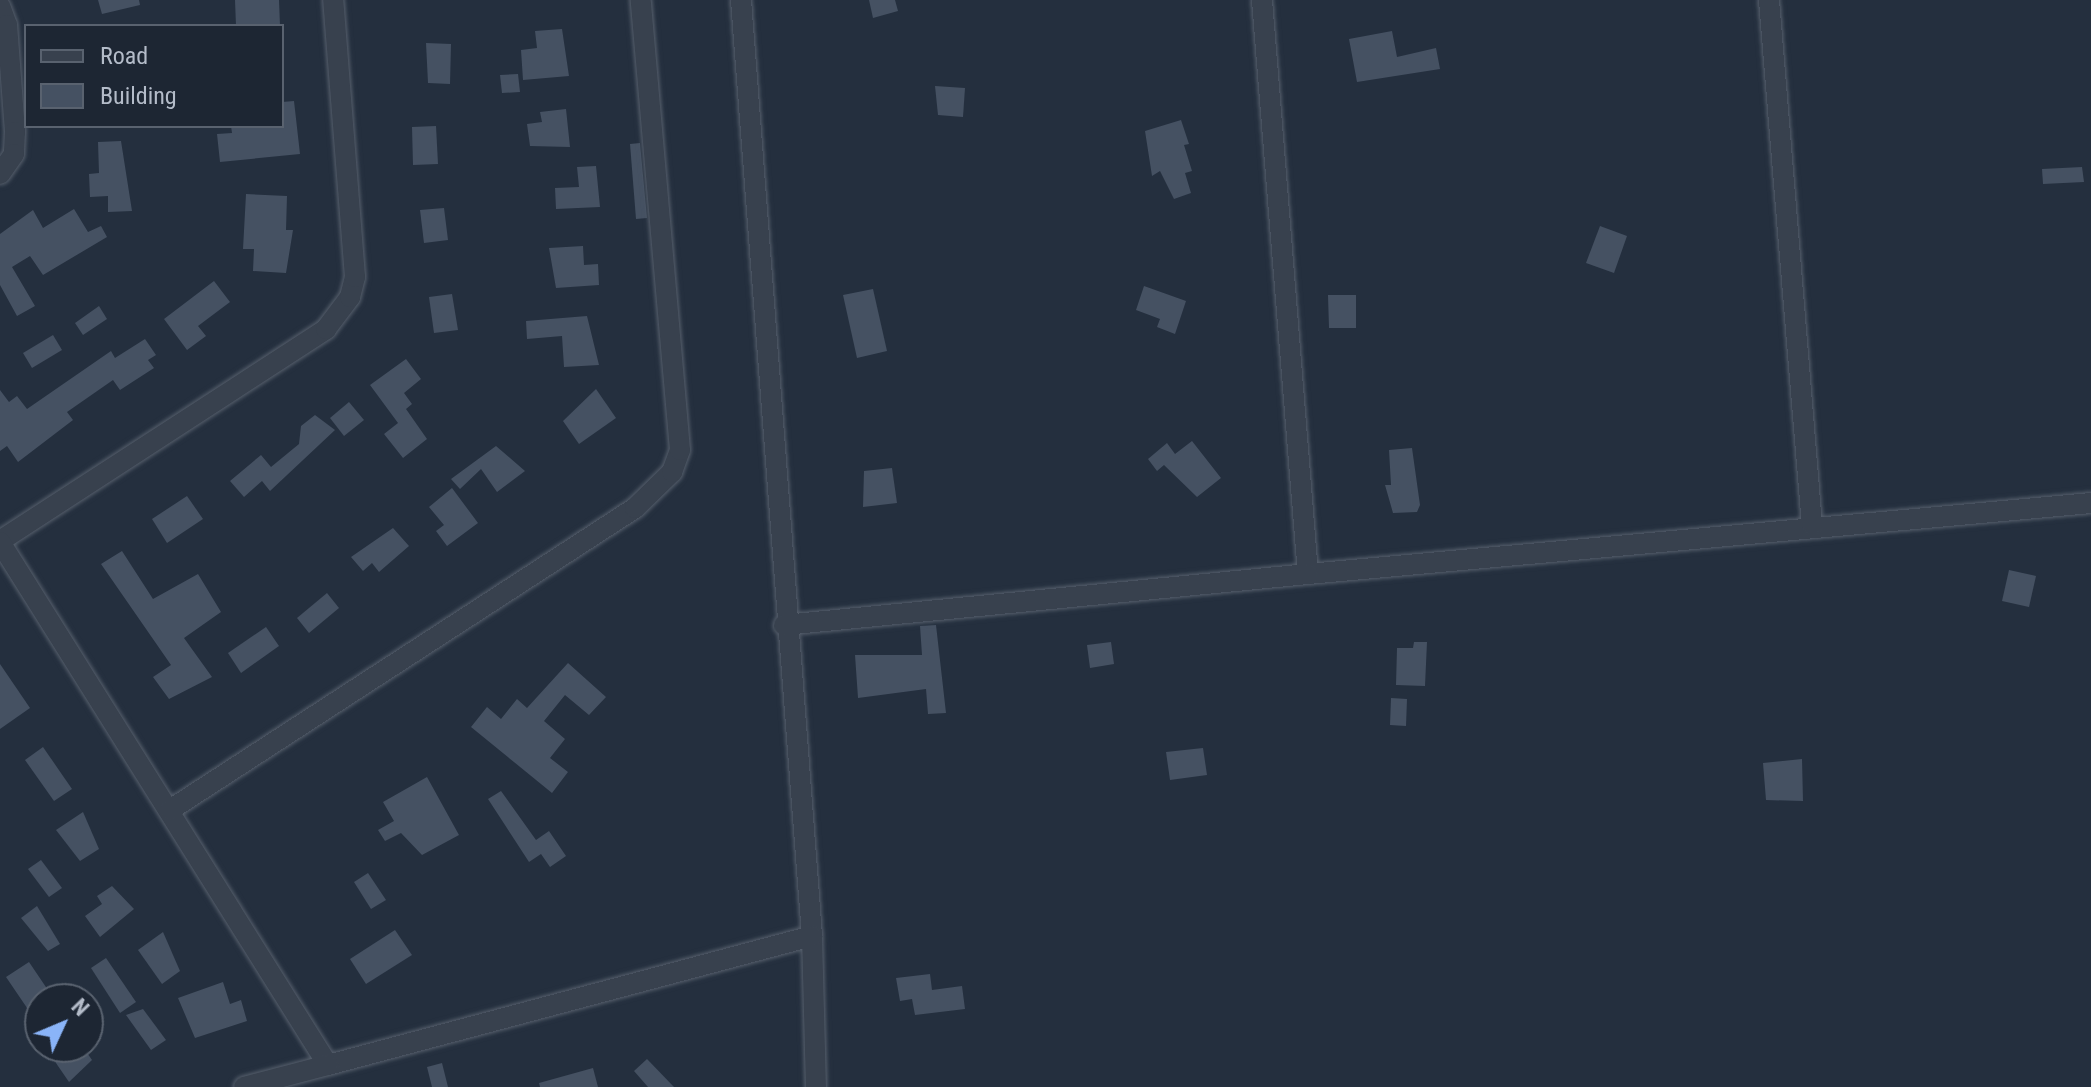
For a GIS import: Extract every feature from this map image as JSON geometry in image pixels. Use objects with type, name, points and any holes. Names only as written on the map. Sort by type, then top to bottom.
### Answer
[{"type":"street","points":[[328,1065],[0,541],[326,329],[350,297],[355,277],[335,0]]},
{"type":"street","points":[[170,810],[635,508],[672,472],[680,450],[641,0]]},
{"type":"street","points":[[741,0],[784,625],[812,936],[816,1087]]},
{"type":"street","points":[[1262,0],[1308,574]]},
{"type":"street","points":[[1769,0],[1812,525]]},
{"type":"street","points":[[0,6],[7,25],[15,132],[14,154],[0,174]]},
{"type":"street","points":[[784,625],[1812,525],[2091,503]]},
{"type":"street","points":[[244,1087],[812,936]]},
{"type":"building","points":[[98,0],[139,0],[140,5],[102,14]]},
{"type":"building","points":[[235,0],[279,0],[280,24],[236,24]]},
{"type":"building","points":[[869,0],[895,0],[898,11],[873,18]]},
{"type":"building","points":[[562,29],[569,76],[523,80],[521,50],[537,48],[535,31]]},
{"type":"building","points":[[1392,31],[1397,57],[1436,48],[1440,69],[1357,82],[1349,39]]},
{"type":"building","points":[[426,43],[451,44],[450,84],[428,83]]},
{"type":"building","points":[[518,74],[520,92],[502,93],[500,75]]},
{"type":"building","points":[[935,86],[965,88],[963,117],[938,115]]},
{"type":"building","points":[[294,101],[300,154],[220,162],[217,134],[232,133],[231,128],[284,128],[284,102]]},
{"type":"building","points":[[566,109],[570,147],[530,146],[527,124],[542,122],[540,112]]},
{"type":"building","points":[[1181,120],[1189,144],[1184,145],[1192,171],[1185,173],[1191,193],[1174,199],[1160,171],[1152,176],[1145,131]]},
{"type":"building","points":[[436,126],[438,164],[413,165],[412,127]]},
{"type":"building","points":[[121,141],[132,211],[108,212],[108,196],[90,197],[89,174],[99,173],[98,142]]},
{"type":"building","points":[[640,143],[647,218],[636,219],[630,144]]},
{"type":"building","points":[[596,166],[600,207],[556,209],[555,188],[579,187],[577,167]]},
{"type":"building","points":[[2082,167],[2084,182],[2043,184],[2042,169]]},
{"type":"building","points":[[246,194],[287,196],[286,230],[293,230],[286,273],[253,271],[254,249],[243,249]]},
{"type":"building","points":[[444,208],[448,240],[424,243],[420,210]]},
{"type":"building","points":[[74,209],[88,232],[101,226],[107,237],[43,275],[30,256],[12,267],[35,306],[17,316],[0,285],[0,234],[33,210],[43,228]]},
{"type":"building","points":[[1600,226],[1627,236],[1614,273],[1586,263]]},
{"type":"building","points":[[583,246],[584,265],[598,264],[599,285],[556,288],[549,248]]},
{"type":"building","points":[[214,281],[230,302],[198,326],[206,336],[187,350],[164,319]]},
{"type":"building","points":[[1144,286],[1186,301],[1175,334],[1157,327],[1160,319],[1136,310]]},
{"type":"building","points":[[873,289],[887,351],[857,358],[843,295]]},
{"type":"building","points":[[452,294],[458,330],[434,333],[429,297]]},
{"type":"building","points":[[1328,295],[1356,295],[1356,328],[1329,328]]},
{"type":"building","points":[[99,306],[107,319],[83,335],[75,323]]},
{"type":"building","points":[[587,316],[599,365],[564,367],[562,336],[527,339],[526,321]]},
{"type":"building","points":[[53,335],[62,350],[32,368],[23,353]]},
{"type":"building","points":[[145,339],[156,355],[148,360],[154,368],[120,390],[113,380],[67,412],[73,420],[18,462],[7,446],[0,451],[0,390],[9,402],[17,396],[27,409],[111,351],[115,358]]},
{"type":"building","points":[[406,359],[421,379],[404,393],[412,404],[406,409],[427,439],[403,458],[384,434],[398,423],[370,385]]},
{"type":"building","points":[[596,389],[616,418],[579,444],[563,421]]},
{"type":"building","points":[[349,402],[364,420],[344,436],[330,418]]},
{"type":"building","points":[[315,415],[335,430],[270,491],[262,481],[244,497],[230,481],[261,455],[271,467],[299,444],[301,426]]},
{"type":"building","points":[[1192,441],[1221,478],[1197,497],[1164,465],[1157,471],[1148,459],[1167,443],[1175,454]]},
{"type":"building","points":[[496,446],[525,471],[497,492],[481,469],[460,489],[451,479]]},
{"type":"building","points":[[1412,448],[1420,505],[1417,512],[1393,513],[1385,485],[1391,485],[1389,450]]},
{"type":"building","points":[[892,468],[897,503],[863,507],[864,471]]},
{"type":"building","points":[[452,488],[478,523],[447,546],[436,531],[444,525],[429,507]]},
{"type":"building","points":[[187,496],[203,519],[167,543],[152,519]]},
{"type":"building","points":[[393,528],[409,546],[379,572],[372,563],[363,571],[351,557]]},
{"type":"building","points":[[122,551],[153,599],[198,574],[221,612],[184,638],[212,677],[169,699],[153,677],[171,665],[101,564]]},
{"type":"building","points":[[2009,570],[2036,576],[2029,607],[2002,601]]},
{"type":"building","points":[[327,593],[339,608],[309,633],[297,618]]},
{"type":"building","points":[[936,625],[946,713],[928,714],[926,689],[858,698],[855,655],[922,655],[920,626]]},
{"type":"building","points":[[266,627],[279,646],[241,673],[228,653]]},
{"type":"building","points":[[1111,642],[1114,664],[1090,668],[1087,645]]},
{"type":"building","points":[[1414,642],[1427,642],[1425,686],[1396,685],[1397,648],[1413,648]]},
{"type":"building","points":[[568,663],[606,697],[589,715],[565,695],[544,721],[565,739],[550,758],[568,772],[552,793],[471,727],[487,707],[501,719],[517,699],[527,708]]},
{"type":"building","points":[[0,664],[30,708],[0,729]]},
{"type":"building","points":[[1391,698],[1407,699],[1406,726],[1390,725]]},
{"type":"building","points":[[43,747],[72,789],[54,801],[25,760]]},
{"type":"building","points":[[1203,748],[1207,775],[1170,780],[1166,752]]},
{"type":"building","points":[[1802,759],[1803,801],[1766,800],[1763,763]]},
{"type":"building","points":[[427,777],[459,835],[422,855],[401,833],[385,841],[378,830],[394,821],[383,802]]},
{"type":"building","points":[[501,791],[536,840],[549,831],[566,856],[550,867],[541,854],[529,862],[488,799]]},
{"type":"building","points":[[83,812],[99,849],[80,861],[56,830]]},
{"type":"building","points":[[41,860],[62,888],[49,897],[28,869]]},
{"type":"building","points":[[368,873],[386,900],[371,909],[354,882]]},
{"type":"building","points":[[112,886],[134,909],[100,937],[85,916],[102,904],[97,896]]},
{"type":"building","points":[[37,906],[60,944],[48,951],[21,918]]},
{"type":"building","points":[[395,930],[412,955],[366,984],[350,959]]},
{"type":"building","points":[[163,932],[180,971],[162,984],[138,950]]},
{"type":"building","points":[[106,958],[136,1002],[120,1013],[104,988],[104,983],[101,983],[91,968]]},
{"type":"building","points":[[29,962],[43,983],[24,983],[24,1003],[6,977]]},
{"type":"building","points":[[930,974],[932,990],[962,986],[965,1009],[915,1015],[912,999],[900,1001],[896,978]]},
{"type":"building","points":[[223,982],[230,1004],[241,1000],[247,1021],[195,1038],[178,998]]},
{"type":"building","points":[[143,1009],[166,1040],[151,1050],[126,1015]]},
{"type":"building","points":[[647,1059],[674,1087],[648,1087],[634,1071]]},
{"type":"building","points":[[56,1063],[89,1063],[69,1082]]},
{"type":"building","points":[[442,1063],[448,1087],[432,1087],[427,1067]]},
{"type":"building","points":[[593,1068],[598,1087],[540,1087],[539,1083]]}]
